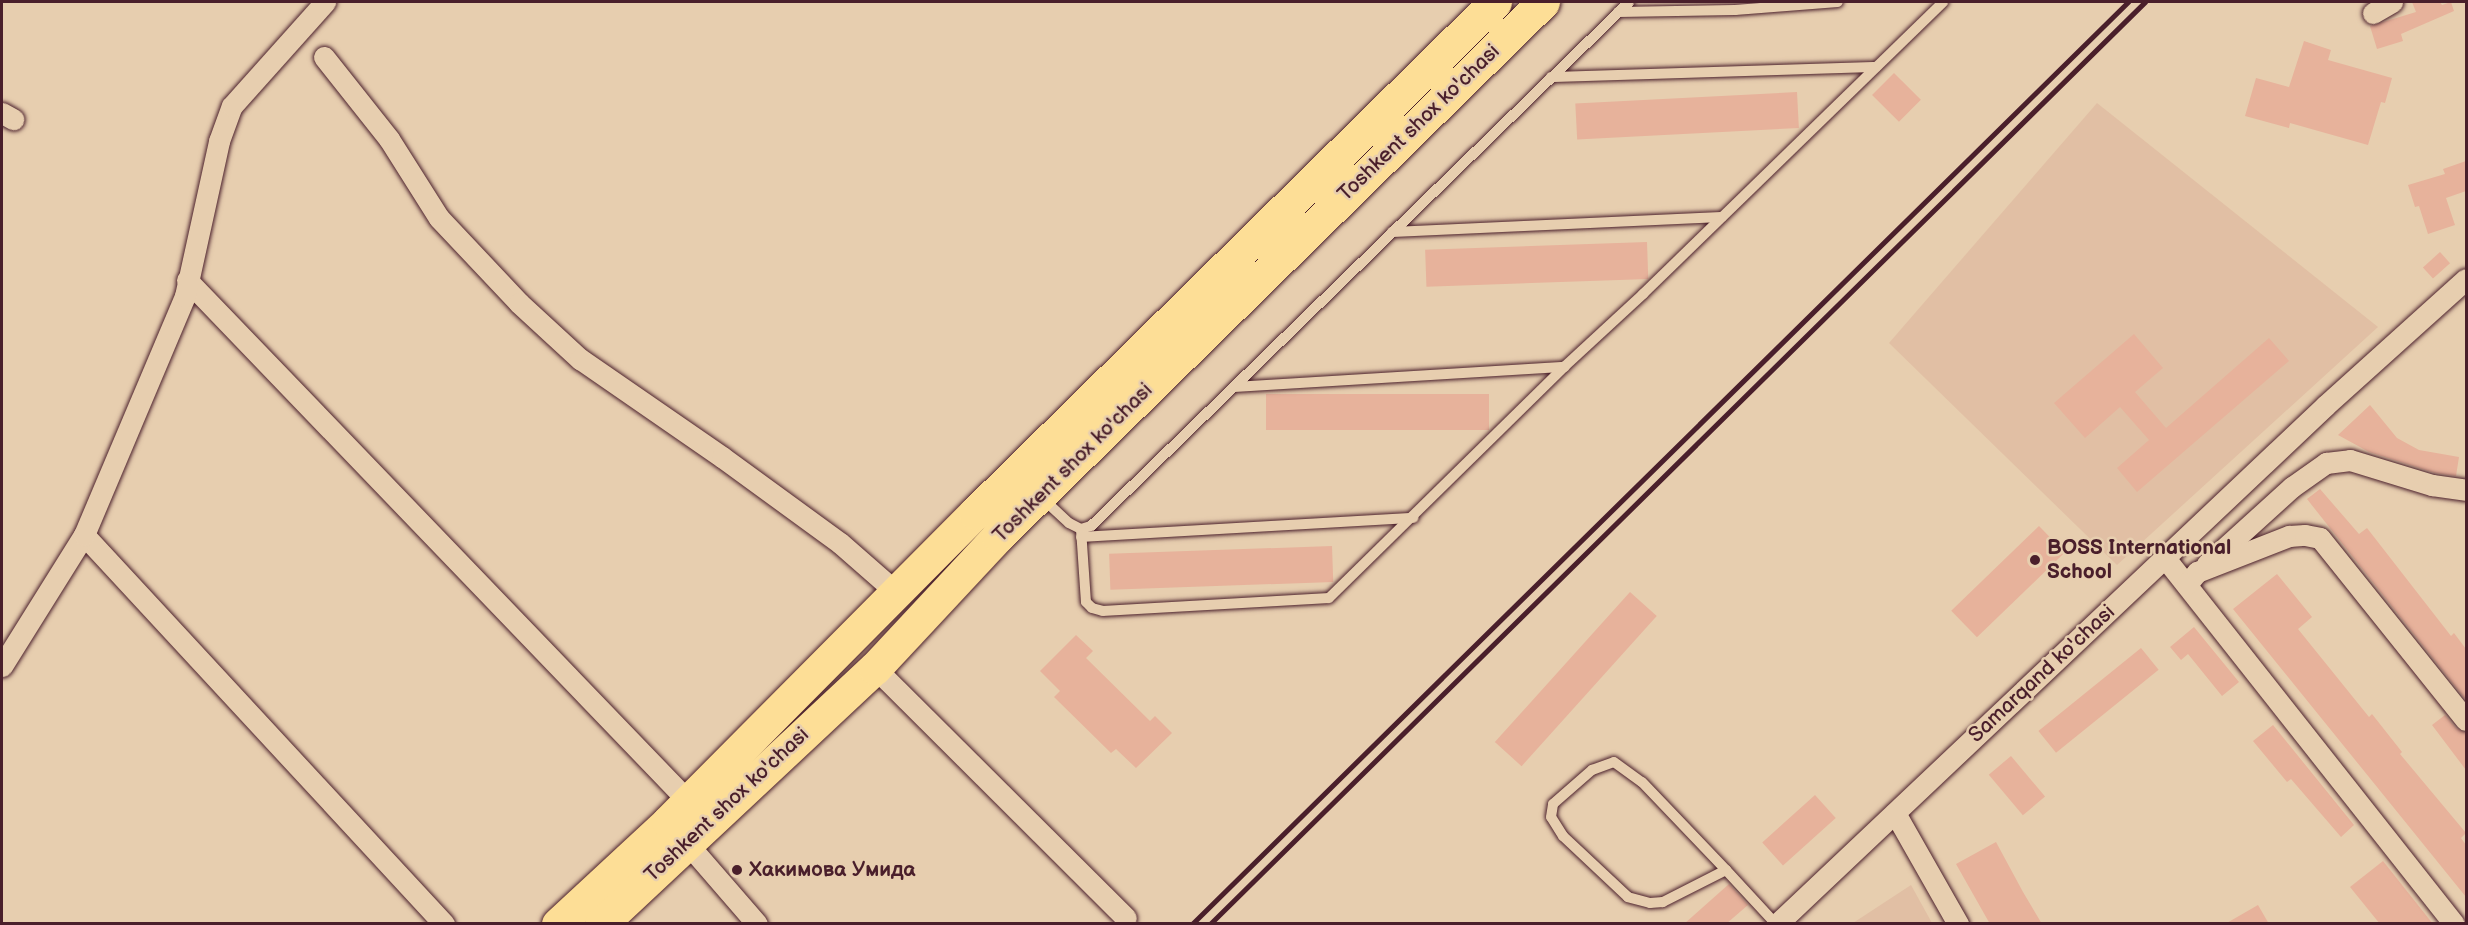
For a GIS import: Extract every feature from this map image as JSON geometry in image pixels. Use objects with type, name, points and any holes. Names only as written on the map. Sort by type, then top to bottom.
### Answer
[{"type":"main road","name":"Toshkent shox ko'chasi","points":[[558,924],[688,801],[975,513],[1495,2]]},
{"type":"main road","name":"Toshkent shox ko'chasi","points":[[601,924],[686,842],[875,668],[998,536],[1543,2]]},
{"type":"main road","points":[[975,513],[998,536]]},
{"type":"street","points":[[2,666],[84,535],[185,296],[219,141],[232,106],[325,2]]},
{"type":"street","points":[[2373,13],[2392,2]]},
{"type":"street","points":[[324,57],[389,139],[440,218],[519,303],[580,359],[722,457],[840,543],[896,592]]},
{"type":"street","name":"Samarqand ko'chasi","points":[[1777,924],[2326,405],[2466,279]]},
{"type":"street","points":[[187,280],[688,801]]},
{"type":"street","points":[[2192,578],[2292,487],[2326,463],[2349,460],[2432,485],[2466,490]]},
{"type":"street","points":[[2192,578],[2289,536],[2306,534],[2320,538],[2466,720]]},
{"type":"street","points":[[84,535],[444,924]]},
{"type":"street","points":[[2164,558],[2192,578],[2454,924],[2466,914]]},
{"type":"street","points":[[875,668],[1126,918]]},
{"type":"street","points":[[1895,813],[1958,924]]},
{"type":"street","points":[[686,842],[757,924]]},
{"type":"lane","points":[[1081,533],[1091,526],[1235,387],[1629,2]]},
{"type":"lane","points":[[1618,12],[1735,10],[1838,2]]},
{"type":"lane","points":[[1039,496],[1081,533],[1086,602],[1092,608],[1103,611],[1329,598],[1413,518],[1564,367],[1943,2]]},
{"type":"lane","points":[[1551,77],[1876,67]]},
{"type":"lane","points":[[1392,232],[1722,217]]},
{"type":"lane","points":[[1235,387],[1564,367]]},
{"type":"lane","points":[[1081,533],[1413,518]]},
{"type":"lane","points":[[1726,870],[1663,902],[1650,903],[1628,897],[1563,836],[1551,817],[1553,804],[1592,770],[1614,762],[1642,782],[1726,870],[1777,924]]},
{"type":"shaded area","points":[[2097,103],[2378,327],[2117,565],[1889,343]]},
{"type":"shaded area","points":[[1911,885],[1932,923],[1853,923]]},
{"type":"building","points":[[2412,2],[2440,2],[2442,5],[2451,2],[2454,11],[2401,34],[2403,41],[2377,49],[2370,26],[2416,12]]},
{"type":"building","points":[[2304,41],[2331,50],[2328,60],[2392,78],[2385,103],[2381,102],[2368,145],[2290,123],[2289,128],[2245,116],[2256,78],[2289,87]]},
{"type":"building","points":[[1894,73],[1921,100],[1899,122],[1872,95]]},
{"type":"building","points":[[1797,92],[1799,128],[1577,140],[1575,104]]},
{"type":"building","points":[[2466,161],[2466,191],[2446,198],[2455,225],[2428,234],[2419,206],[2415,207],[2408,185],[2445,174],[2443,169]]},
{"type":"building","points":[[1647,242],[1648,279],[1426,287],[1425,250]]},
{"type":"building","points":[[2440,252],[2450,263],[2433,279],[2423,267]]},
{"type":"building","points":[[2134,334],[2163,368],[2135,392],[2166,428],[2269,338],[2289,361],[2137,492],[2117,468],[2149,440],[2120,407],[2085,438],[2054,403]]},
{"type":"building","points":[[1266,394],[1489,394],[1489,430],[1266,430]]},
{"type":"building","points":[[2370,405],[2397,438],[2419,450],[2459,457],[2456,476],[2435,473],[2369,452],[2338,435]]},
{"type":"building","points":[[2320,489],[2359,534],[2367,528],[2451,636],[2454,633],[2466,649],[2466,700],[2307,499]]},
{"type":"building","points":[[2039,526],[2065,553],[1977,637],[1951,611]]},
{"type":"building","points":[[1332,546],[1333,582],[1110,590],[1109,554]]},
{"type":"building","points":[[2277,574],[2312,617],[2298,629],[2369,717],[2372,714],[2402,752],[2400,754],[2466,833],[2461,838],[2466,845],[2466,897],[2233,609]]},
{"type":"building","points":[[1630,592],[1657,616],[1522,766],[1495,742]]},
{"type":"building","points":[[2194,627],[2239,682],[2222,696],[2188,654],[2181,660],[2170,647]]},
{"type":"building","points":[[1076,635],[1093,651],[1086,658],[1150,721],[1155,716],[1172,733],[1136,768],[1116,749],[1111,753],[1054,697],[1060,691],[1040,671]]},
{"type":"building","points":[[2141,648],[2159,670],[2056,753],[2038,731]]},
{"type":"building","points":[[2445,715],[2456,728],[2466,733],[2466,770],[2432,725]]},
{"type":"building","points":[[2273,725],[2354,825],[2341,837],[2291,779],[2287,782],[2253,741]]},
{"type":"building","points":[[2011,756],[2045,797],[2023,815],[1989,775]]},
{"type":"building","points":[[1815,795],[1836,818],[1783,866],[1762,843]]},
{"type":"building","points":[[1996,842],[2042,924],[1990,924],[1956,864]]},
{"type":"building","points":[[2383,861],[2433,924],[2380,924],[2350,887]]},
{"type":"building","points":[[1729,884],[1748,905],[1726,924],[1684,924]]},
{"type":"building","points":[[2258,905],[2269,924],[2225,924]]},
{"type":"railway","points":[[1192,924],[2128,2]]},
{"type":"railway","points":[[1210,924],[2145,2]]},
{"type":"place","name":"BOSS International School","points":[[2035,560]]},
{"type":"place","name":"Хакимова Умида","points":[[737,870]]}]
